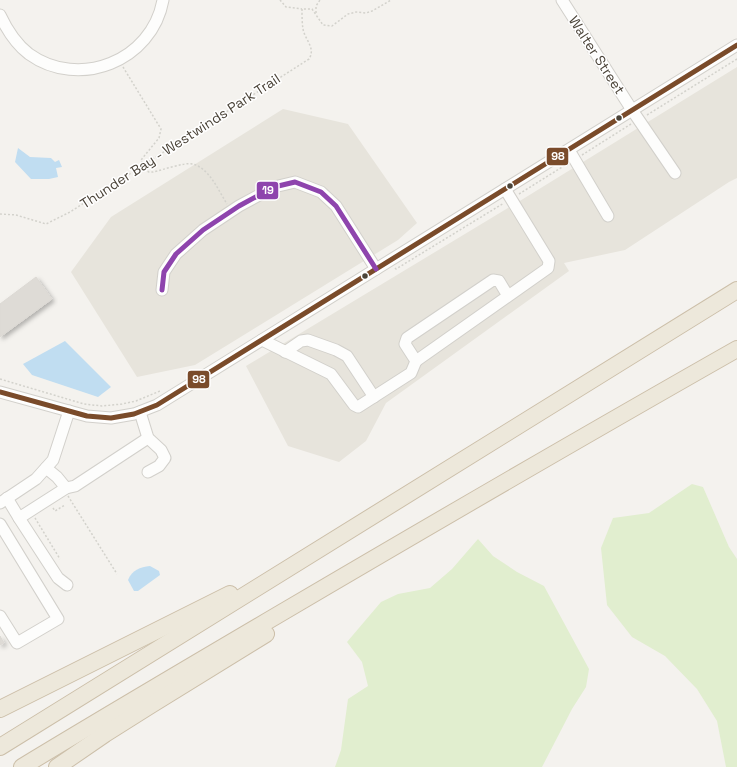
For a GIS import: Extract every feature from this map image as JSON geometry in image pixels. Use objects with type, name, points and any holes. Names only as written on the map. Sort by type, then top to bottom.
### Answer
[{"type":"highway","points":[[0,747],[737,290]]},
{"type":"highway","points":[[22,767],[73,735],[472,502],[737,350]]},
{"type":"highway","points":[[57,767],[111,730],[249,645],[472,502]]},
{"type":"highway","points":[[0,709],[233,593],[276,576]]},
{"type":"street","points":[[0,15],[8,31],[20,46],[29,54],[48,64],[67,69],[86,70],[122,60],[137,48],[153,28],[163,0]]},
{"type":"street","name":"Walter Street","points":[[562,0],[632,110],[675,173]]},
{"type":"street","points":[[0,392],[87,416],[111,418],[134,414],[157,405],[737,45]]},
{"type":"street","points":[[569,150],[608,216]]},
{"type":"street","points":[[162,290],[164,272],[176,254],[203,230],[231,211],[274,187],[295,182],[321,192],[336,206],[376,269]]},
{"type":"street","points":[[262,340],[331,374],[354,405],[358,407],[411,373],[416,361],[548,268],[549,261],[505,189]]},
{"type":"street","points":[[416,361],[405,344],[407,338],[493,280],[499,281],[508,296]]},
{"type":"street","points":[[285,352],[301,341],[308,340],[336,350],[347,356],[374,397]]},
{"type":"street","points":[[67,585],[58,578],[19,518],[3,500],[36,480],[53,460],[69,411]]},
{"type":"street","points":[[140,412],[148,438],[161,450],[165,458],[159,466],[148,472]]},
{"type":"street","points":[[19,518],[65,489],[75,486],[148,438]]},
{"type":"street","points":[[46,468],[57,477],[65,489]]},
{"type":"street","points":[[0,524],[58,619],[17,643],[0,616]]},
{"type":"path","points":[[280,0],[286,7],[312,9],[323,25],[332,26],[348,14],[356,12],[366,13],[391,0]]},
{"type":"path","points":[[316,13],[316,6],[320,0]]},
{"type":"path","name":"Thunder Bay - Westwinds Park Trail","points":[[0,214],[16,216],[46,224],[70,212],[309,59],[312,54],[312,50],[303,29],[302,9]]},
{"type":"path","points":[[122,60],[161,129],[159,138],[141,160],[145,170],[149,172],[192,164],[205,171],[231,211]]},
{"type":"path","points":[[0,378],[84,404],[102,406],[136,401],[165,390]]},
{"type":"path","points":[[65,489],[117,574]]},
{"type":"path","points":[[47,511],[53,508],[55,511],[64,505]]},
{"type":"path","points":[[31,521],[35,518],[60,559]]},
{"type":"shaded area","points":[[737,67],[737,178],[625,250],[564,263],[569,271],[386,403],[366,441],[339,462],[288,446],[246,366],[523,199]]},
{"type":"shaded area","points":[[283,109],[348,124],[417,223],[398,240],[195,365],[137,377],[71,272],[111,217]]},
{"type":"green space","points":[[692,484],[703,487],[729,547],[737,559],[737,767],[726,767],[717,721],[697,689],[665,656],[632,637],[607,605],[601,548],[613,518],[649,513]]},
{"type":"green space","points":[[478,539],[493,556],[517,572],[544,586],[589,669],[586,687],[572,709],[542,767],[335,767],[341,750],[348,699],[368,686],[362,662],[347,642],[381,602],[398,594],[430,588],[452,569]]},
{"type":"water","points":[[18,148],[30,157],[51,158],[55,162],[59,160],[62,167],[56,168],[58,177],[49,179],[31,179],[15,162]]},
{"type":"water","points":[[65,341],[111,387],[98,397],[32,375],[23,364]]},
{"type":"water","points":[[150,566],[159,571],[160,575],[138,591],[134,591],[128,580],[137,570]]},
{"type":"building","points":[[36,277],[52,299],[0,337],[0,304]]},
{"type":"building","points":[[0,636],[4,643],[0,645]]},
{"type":"transit line","name":"98","points":[[0,392],[87,416],[111,418],[134,414],[157,405],[737,45]]},
{"type":"transit line","name":"19","points":[[162,290],[164,272],[176,254],[203,230],[239,206],[274,187],[295,182],[321,192],[336,206],[376,269]]}]
